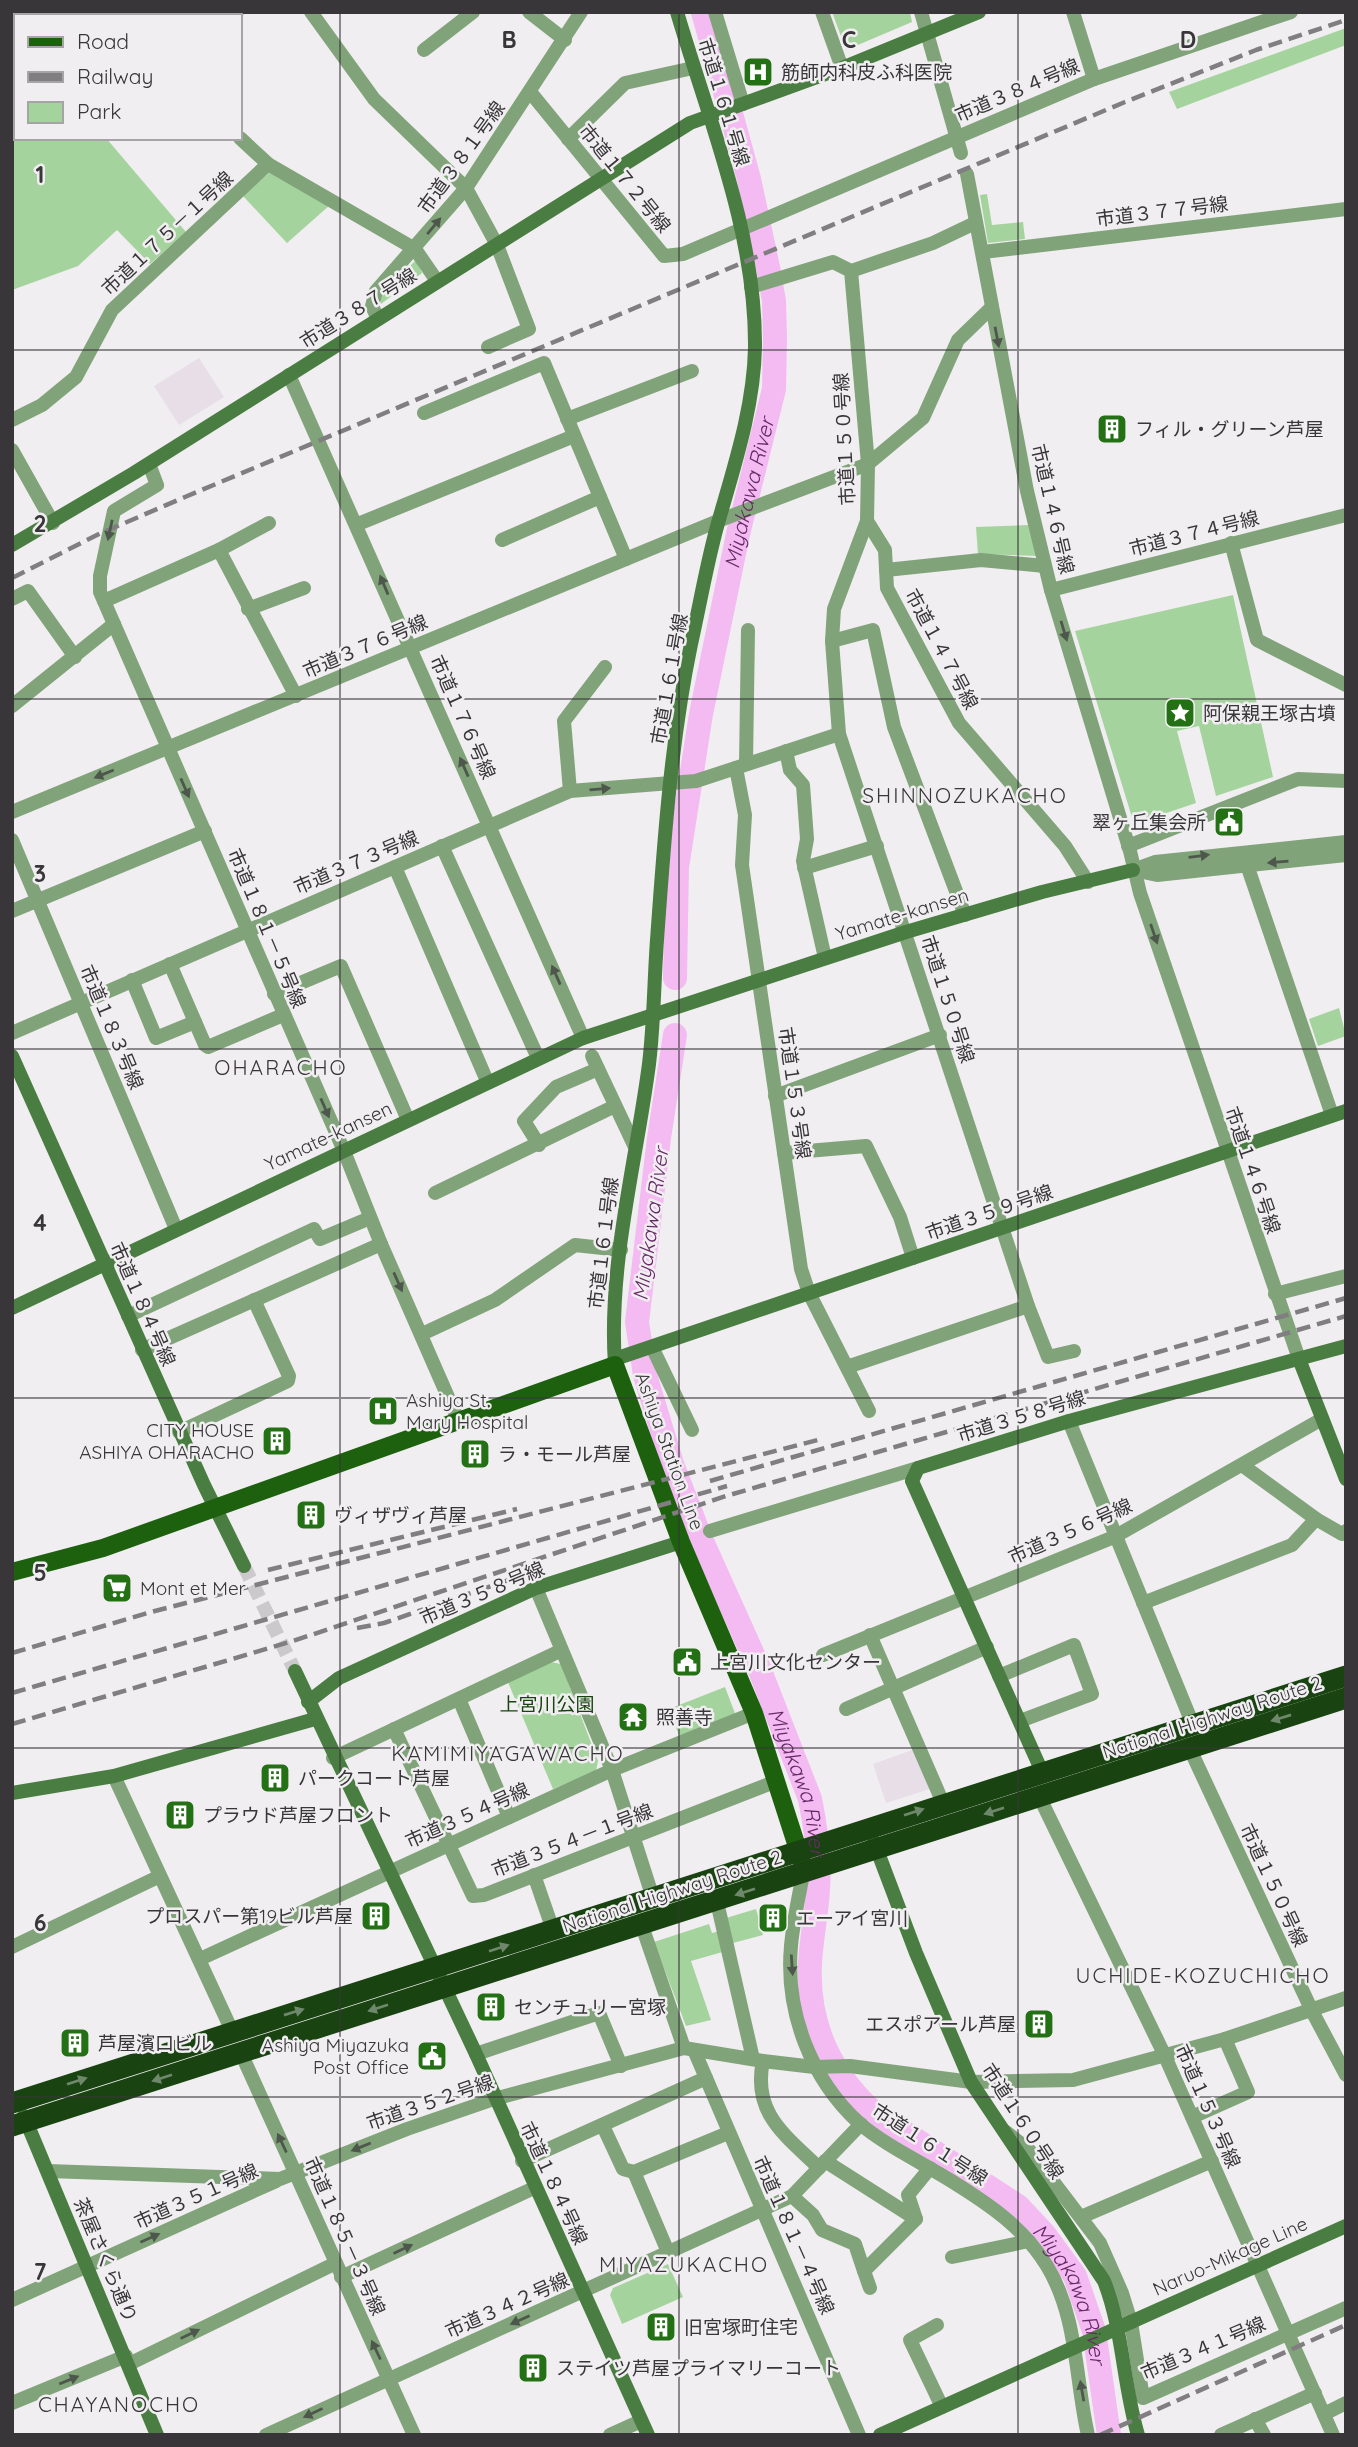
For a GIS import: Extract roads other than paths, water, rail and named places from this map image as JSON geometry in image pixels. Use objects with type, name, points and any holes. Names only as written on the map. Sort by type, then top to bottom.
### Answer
[{"type":"highway","name":"National Highway Route 2","points":[[19,2124],[241,2053],[439,1978],[553,1930],[1346,1676]]},
{"type":"highway","name":"National Highway Route 2","points":[[13,2100],[232,2031],[642,1926],[1346,1698]]},
{"type":"main road","name":"Ashiya Station Line","points":[[12,1572],[103,1548],[459,1422],[615,1362],[681,1542],[754,1713],[777,1782],[812,1845],[814,1870]]},
{"type":"street","points":[[311,12],[374,99],[466,188],[497,246],[528,329],[488,347]]},
{"type":"street","points":[[424,50],[473,12]]},
{"type":"street","points":[[529,12],[565,40]]},
{"type":"street","name":"市道３８１号線","points":[[378,319],[372,306],[376,292],[466,188],[531,93],[581,12]]},
{"type":"street","name":"市道１６１号線","points":[[615,1362],[613,1324],[634,1145],[659,1011],[663,858],[685,782],[691,646],[726,519],[755,351],[756,286],[752,222],[707,115],[677,12]]},
{"type":"street","points":[[715,12],[736,106]]},
{"type":"street","points":[[822,12],[842,68]]},
{"type":"street","points":[[921,12],[961,153]]},
{"type":"street","name":"市道３８７号線","points":[[12,545],[149,464],[437,281],[707,115],[842,68],[979,12]]},
{"type":"street","points":[[1073,12],[1094,79]]},
{"type":"street","name":"市道３８４号線","points":[[752,222],[1094,79],[1291,12]]},
{"type":"street","points":[[568,139],[625,83],[694,68]]},
{"type":"street","name":"市道１７２号線","points":[[531,93],[664,256],[683,254],[752,222]]},
{"type":"street","points":[[242,140],[268,164],[415,249],[437,281]]},
{"type":"street","name":"市道１７５－１号線","points":[[12,420],[42,405],[76,377],[112,310],[268,164]]},
{"type":"street","name":"市道１４６号線","points":[[967,174],[991,308],[1051,590],[1133,870],[1226,1152],[1298,1359],[1342,1460],[1346,1479]]},
{"type":"street","name":"市道３７７号線","points":[[983,252],[1346,209]]},
{"type":"street","points":[[756,286],[833,262],[851,271],[933,243],[975,223]]},
{"type":"street","name":"市道１５０号線","points":[[851,271],[868,464],[867,521],[834,608],[832,641],[839,734],[1028,1306],[1048,1357],[1074,1350]]},
{"type":"street","points":[[868,464],[923,418],[958,340],[991,308]]},
{"type":"street","points":[[424,413],[544,363],[626,559]]},
{"type":"street","points":[[567,419],[692,371]]},
{"type":"street","name":"市道１７６号線","points":[[289,375],[358,524],[583,1038]]},
{"type":"street","points":[[358,524],[574,436]]},
{"type":"street","points":[[12,450],[53,523]]},
{"type":"street","name":"市道１８１－５号線","points":[[149,464],[157,485],[114,511],[100,576],[104,601],[459,1422]]},
{"type":"street","name":"市道３７６号線","points":[[12,812],[626,559],[868,464]]},
{"type":"street","points":[[502,540],[600,497]]},
{"type":"street","name":"市道３７４号線","points":[[1051,590],[1231,542],[1346,515]]},
{"type":"street","name":"市道１４７号線","points":[[867,521],[885,550],[887,588],[959,723],[1065,846],[1088,882]]},
{"type":"street","points":[[104,601],[219,550],[269,523]]},
{"type":"street","points":[[1231,542],[1256,640],[1346,685]]},
{"type":"street","points":[[219,550],[272,655],[290,680],[296,696]]},
{"type":"street","points":[[886,570],[981,560],[1045,566]]},
{"type":"street","points":[[248,609],[304,588]]},
{"type":"street","points":[[12,599],[28,590],[75,657]]},
{"type":"street","points":[[12,706],[114,624]]},
{"type":"street","name":"市道１５３号線","points":[[748,630],[741,766],[745,816],[742,865],[801,1269],[809,1293],[869,1410]]},
{"type":"street","points":[[832,641],[873,630],[894,727],[965,915]]},
{"type":"street","points":[[570,791],[564,721],[605,667]]},
{"type":"street","name":"市道３７３号線","points":[[12,1033],[570,791],[685,782],[839,734]]},
{"type":"street","points":[[786,751],[790,770],[803,785],[807,839],[804,868],[825,958]]},
{"type":"street","points":[[1128,846],[1298,779],[1346,781]]},
{"type":"street","points":[[12,911],[205,831]]},
{"type":"street","name":"市道１８３号線","points":[[12,840],[176,1229]]},
{"type":"street","name":"Yamate-kansen","points":[[12,1308],[486,1081],[583,1038],[659,1011],[906,932],[1155,862],[1346,842]]},
{"type":"street","points":[[442,846],[538,1058]]},
{"type":"street","points":[[804,868],[877,846]]},
{"type":"street","name":"Yamate-kansen","points":[[1133,870],[1157,875],[1346,855]]},
{"type":"street","points":[[1247,865],[1339,1113]]},
{"type":"street","points":[[395,867],[486,1081]]},
{"type":"street","points":[[170,964],[208,1047],[283,1015]]},
{"type":"street","points":[[274,994],[341,966],[408,1120]]},
{"type":"street","points":[[132,980],[156,1038],[195,1022]]},
{"type":"street","points":[[775,1096],[940,1035]]},
{"type":"street","name":"市道１８４号線","points":[[12,1056],[179,1432],[244,1566]]},
{"type":"street","points":[[539,1145],[524,1121],[556,1087],[595,1062],[634,1145]]},
{"type":"street","points":[[435,1193],[615,1106]]},
{"type":"street","name":"市道３５９号線","points":[[615,1362],[643,1350],[1339,1113]]},
{"type":"street","points":[[784,1153],[866,1146],[900,1217],[913,1258]]},
{"type":"street","points":[[128,1316],[314,1229],[320,1239],[370,1218]]},
{"type":"street","points":[[142,1350],[381,1244]]},
{"type":"street","points":[[422,1334],[495,1300],[575,1245],[621,1250]]},
{"type":"street","points":[[1275,1294],[1346,1276]]},
{"type":"street","points":[[179,1432],[288,1381],[289,1376],[254,1300]]},
{"type":"street","points":[[847,1367],[1028,1306]]},
{"type":"street","name":"市道３５８号線","points":[[710,1531],[1069,1420],[1346,1346]]},
{"type":"street","points":[[643,1350],[692,1430]]},
{"type":"street","name":"市道３５６号線","points":[[823,1655],[1114,1537],[1322,1419]]},
{"type":"street","points":[[1069,1420],[1114,1537],[1193,1725]]},
{"type":"street","points":[[1242,1465],[1316,1519],[1342,1534],[1346,1531]]},
{"type":"street","points":[[918,1468],[912,1481],[1043,1774]]},
{"type":"street","points":[[1143,1602],[1292,1545],[1316,1519]]},
{"type":"street","name":"市道３５８号線","points":[[308,1702],[339,1678],[536,1588],[681,1542]]},
{"type":"street","points":[[536,1588],[560,1651],[612,1770],[653,1898]]},
{"type":"street","points":[[870,1635],[943,1803]]},
{"type":"street","points":[[999,1676],[1074,1645],[1093,1694],[1020,1721]]},
{"type":"street","points":[[846,1709],[987,1647]]},
{"type":"street","points":[[333,1758],[560,1651]]},
{"type":"street","name":"市道１８４号線","points":[[295,1671],[333,1758],[475,2054],[648,2435]]},
{"type":"street","points":[[458,1699],[509,1817]]},
{"type":"street","name":"市道３５４号線","points":[[200,1959],[612,1770],[754,1713]]},
{"type":"street","points":[[12,1793],[114,1776],[315,1719]]},
{"type":"street","name":"市道３５４－１号線","points":[[394,1730],[473,1896],[484,1895],[777,1782]]},
{"type":"street","name":"市道１５０号線","points":[[1189,1747],[1312,2011],[1346,2075]]},
{"type":"street","points":[[114,1776],[158,1877],[200,1959],[232,2031]]},
{"type":"street","name":"市道１５３号線","points":[[1039,1796],[1164,2054],[1333,2435]]},
{"type":"street","name":"市道１６０号線","points":[[869,1827],[916,1953],[971,2082],[1104,2281],[1111,2299],[1130,2407],[1138,2435]]},
{"type":"street","name":"市道１６１号線","points":[[814,1870],[790,1948],[795,2007],[825,2087],[861,2124],[996,2210],[1029,2241],[1047,2266],[1058,2288],[1073,2348],[1088,2435]]},
{"type":"street","points":[[534,1875],[553,1930]]},
{"type":"street","points":[[12,1947],[158,1877]]},
{"type":"street","points":[[717,1902],[758,2060],[758,2083],[763,2102],[773,2119],[822,2165],[916,2219]]},
{"type":"street","name":"市道１８１－４号線","points":[[642,1926],[689,2049],[706,2078],[859,2435]]},
{"type":"street","points":[[971,2082],[1073,2080],[1225,2039],[1346,1998]]},
{"type":"street","points":[[475,2054],[599,2013],[621,2066]]},
{"type":"street","points":[[1192,2117],[1248,2092],[1225,2039]]},
{"type":"street","name":"市道３５２号線","points":[[47,2171],[280,2179],[407,2129],[494,2099],[689,2049],[758,2060],[819,2067],[850,2066],[971,2082]]},
{"type":"street","name":"市道１８５－３号線","points":[[241,2053],[414,2435]]},
{"type":"street","points":[[522,2161],[706,2078]]},
{"type":"street","name":"茶屋さくら通り","points":[[13,2100],[19,2124],[47,2171],[157,2435]]},
{"type":"street","points":[[861,2124],[792,2196],[813,2216],[822,2230],[855,2244],[870,2288]]},
{"type":"street","points":[[603,2126],[623,2169],[634,2172],[728,2133]]},
{"type":"street","points":[[1004,2131],[1029,2150],[1100,2243],[1122,2293],[1131,2322]]},
{"type":"street","points":[[1081,2217],[1212,2161]]},
{"type":"street","points":[[916,2219],[908,2195],[930,2168]]},
{"type":"street","points":[[634,2172],[668,2252]]},
{"type":"street","name":"市道３５１号線","points":[[12,2300],[280,2179]]},
{"type":"street","points":[[341,2277],[534,2188]]},
{"type":"street","name":"市道３４２号線","points":[[266,2435],[792,2196]]},
{"type":"street","points":[[864,2271],[916,2219]]},
{"type":"street","name":"Naruo-Mikage Line","points":[[1073,2348],[1346,2226]]},
{"type":"street","points":[[952,2257],[1029,2241]]},
{"type":"street","points":[[12,2403],[127,2360],[336,2263]]},
{"type":"street","name":"市道３４１号線","points":[[1131,2322],[1143,2398],[1346,2308]]},
{"type":"street","points":[[937,2325],[910,2340],[942,2407]]},
{"type":"street","points":[[880,2435],[1073,2348]]},
{"type":"street","points":[[1221,2435],[1315,2393]]},
{"type":"street","points":[[1324,2414],[1346,2403]]},
{"type":"street","points":[[1255,2419],[1264,2435]]},
{"type":"street","points":[[610,2435],[641,2421]]},
{"type":"waterway","name":"Miyakawa River","points":[[675,978],[677,867],[701,714],[738,534],[774,389],[774,301],[768,267],[749,179],[703,12]]},
{"type":"waterway","name":"Miyakawa River","points":[[675,1035],[659,1138],[637,1322],[645,1375],[672,1464],[701,1539],[759,1668],[810,1799],[818,1867],[810,1964],[810,1986],[817,2026],[833,2064],[873,2112],[1018,2206],[1045,2235],[1075,2276],[1094,2331],[1109,2435]]},
{"type":"tunnel","points":[[244,1566],[295,1671]]},
{"type":"railway","points":[[12,578],[99,534],[185,497],[1125,102],[1256,50],[1346,20]]},
{"type":"railway","points":[[710,1481],[1346,1298]]},
{"type":"railway","points":[[12,1724],[293,1641],[726,1496],[1346,1316]]},
{"type":"railway","points":[[12,1653],[151,1612],[818,1440]]},
{"type":"railway","points":[[12,1693],[727,1486]]},
{"type":"railway","points":[[268,1570],[517,1509]]},
{"type":"railway","points":[[357,1628],[384,1623],[526,1574]]},
{"type":"railway","points":[[1100,2435],[1346,2325]]},
{"type":"place","name":"筋師内科皮ふ科医院","points":[[758,72]]},
{"type":"place","name":"フィル・グリーン芦屋","points":[[1112,429]]},
{"type":"place","name":"阿保親王塚古墳","points":[[1180,713]]},
{"type":"place","name":"翠ヶ丘集会所","points":[[1229,822]]},
{"type":"place","name":"Ashiya St. Mary Hospital","points":[[383,1411]]},
{"type":"place","name":"CITY HOUSE ASHIYA OHARACHO","points":[[277,1441]]},
{"type":"place","name":"ラ・モール芦屋","points":[[475,1454]]},
{"type":"place","name":"ヴィザヴィ芦屋","points":[[311,1515]]},
{"type":"place","name":"Mont et Mer","points":[[117,1588]]},
{"type":"place","name":"上宮川文化センター","points":[[687,1662]]},
{"type":"place","name":"照善寺","points":[[633,1717]]},
{"type":"place","name":"パークコート芦屋","points":[[275,1778]]},
{"type":"place","name":"プラウド芦屋フロント","points":[[180,1815]]},
{"type":"place","name":"プロスパー第19ビル芦屋","points":[[376,1916]]},
{"type":"place","name":"エーアイ宮川","points":[[773,1918]]},
{"type":"place","name":"センチュリー宮塚","points":[[491,2007]]},
{"type":"place","name":"エスポアール芦屋","points":[[1039,2024]]},
{"type":"place","name":"芦屋濱口ビル","points":[[75,2043]]},
{"type":"place","name":"Ashiya Miyazuka Post Office","points":[[432,2056]]},
{"type":"place","name":"旧宮塚町住宅","points":[[661,2327]]},
{"type":"place","name":"ステイツ芦屋プライマリーコート","points":[[533,2368]]},
{"type":"district","name":"SHINNOZUKACHO","points":[[965,795]]},
{"type":"district","name":"OHARACHO","points":[[281,1067]]},
{"type":"district","name":"KAMIMIYAGAWACHO","points":[[508,1753]]},
{"type":"district","name":"UCHIDE-KOZUCHICHO","points":[[1203,1975]]},
{"type":"district","name":"MIYAZUKACHO","points":[[684,2264]]},
{"type":"district","name":"CHAYANOCHO","points":[[119,2404]]},
{"type":"park label","name":"上宮川公園","points":[[547,1704]]}]
